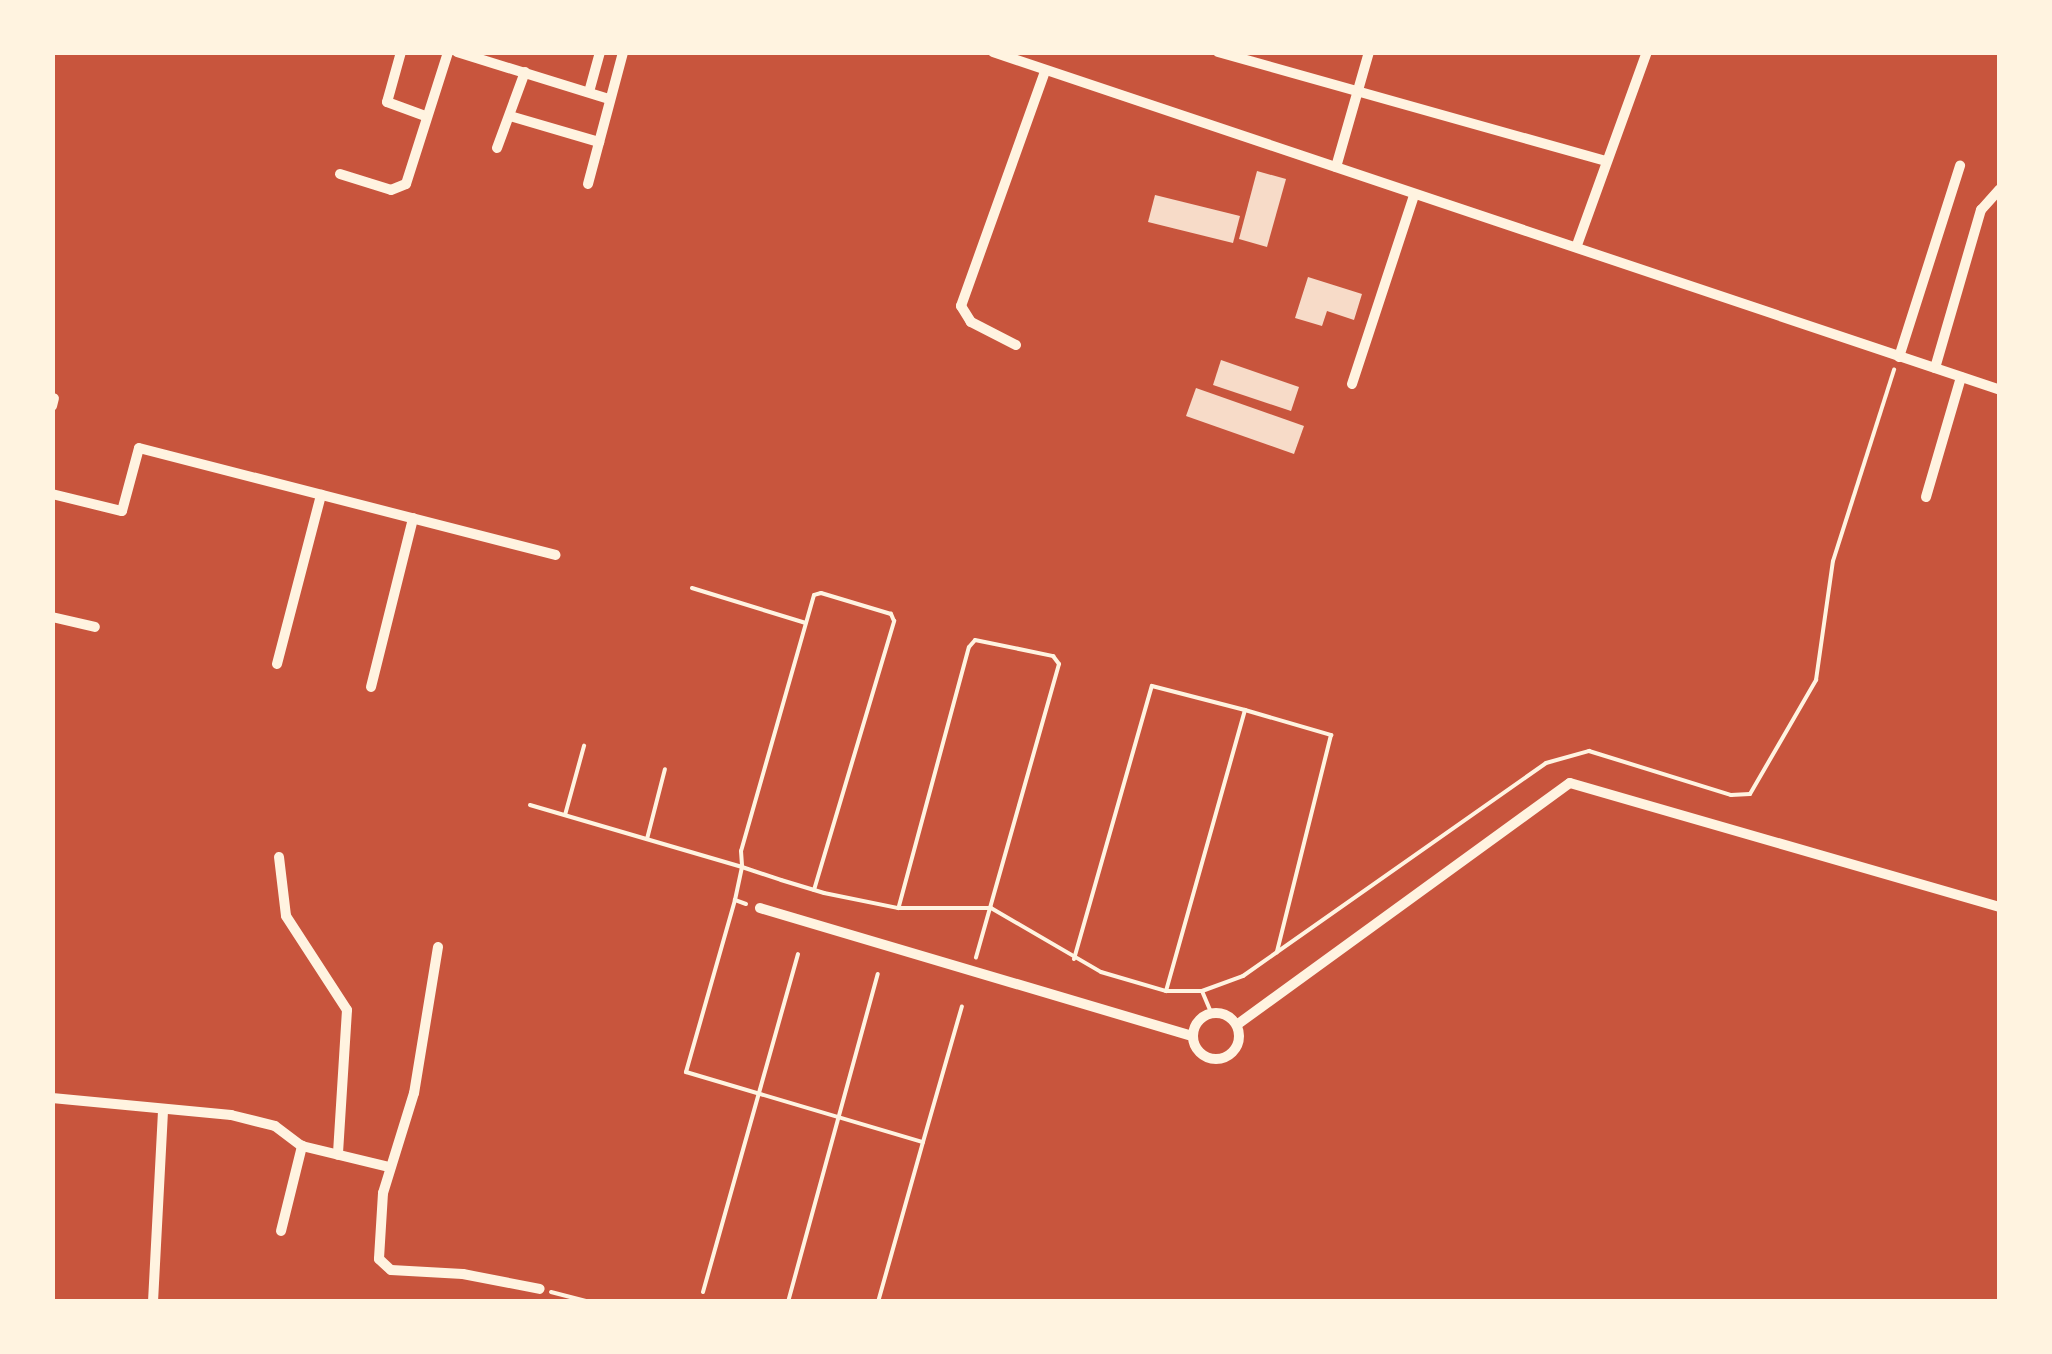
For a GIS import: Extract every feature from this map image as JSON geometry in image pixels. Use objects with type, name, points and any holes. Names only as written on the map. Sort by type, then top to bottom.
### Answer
[{"type":"street","points":[[401,52],[387,102],[424,116]]},
{"type":"street","points":[[340,174],[398,190],[406,184],[424,116],[448,52]]},
{"type":"street","points":[[458,52],[610,99]]},
{"type":"street","points":[[589,92],[600,52]]},
{"type":"street","points":[[588,184],[623,52]]},
{"type":"street","points":[[993,52],[2000,390]]},
{"type":"street","points":[[1218,52],[1358,87],[1605,161]]},
{"type":"street","points":[[1336,168],[1368,52]]},
{"type":"street","points":[[1577,245],[1647,52]]},
{"type":"street","points":[[1016,345],[971,322],[961,306],[1045,71]]},
{"type":"street","points":[[497,148],[525,72]]},
{"type":"street","points":[[510,116],[599,142]]},
{"type":"street","points":[[1899,357],[1960,166]]},
{"type":"street","points":[[1934,368],[1978,217],[2000,189]]},
{"type":"street","points":[[1352,384],[1414,194]]},
{"type":"street","points":[[1926,498],[1961,377]]},
{"type":"street","points":[[52,494],[122,510],[139,448],[555,555]]},
{"type":"street","points":[[278,664],[321,495]]},
{"type":"street","points":[[371,687],[413,518]]},
{"type":"street","points":[[52,617],[95,627]]},
{"type":"street","points":[[1238,1024],[1570,783],[2000,907]]},
{"type":"street","points":[[279,857],[286,916],[346,1010],[338,1155]]},
{"type":"street","points":[[760,908],[1192,1036]]},
{"type":"street","points":[[438,947],[414,1094],[389,1167],[379,1260],[391,1270],[463,1274],[540,1289]]},
{"type":"street","points":[[1211,1012],[1226,1014],[1238,1024],[1240,1042],[1230,1056],[1213,1060],[1198,1052],[1192,1036],[1198,1020],[1211,1012]]},
{"type":"street","points":[[52,1098],[258,1121],[302,1146],[389,1167]]},
{"type":"street","points":[[153,1302],[163,1109]]},
{"type":"street","points":[[281,1231],[302,1146]]},
{"type":"path","points":[[1750,794],[1816,680],[1832,561],[1899,357]]},
{"type":"path","points":[[692,588],[806,623]]},
{"type":"path","points":[[814,890],[894,621],[891,614],[820,593],[806,623],[740,851],[742,867],[734,900],[686,1072],[924,1142]]},
{"type":"path","points":[[898,908],[976,640],[1052,656],[1059,664],[972,971]]},
{"type":"path","points":[[1074,959],[1152,686],[1331,734],[1276,953]]},
{"type":"path","points":[[1166,991],[1246,710]]},
{"type":"path","points":[[565,815],[584,746]]},
{"type":"path","points":[[647,839],[665,770]]},
{"type":"path","points":[[530,805],[814,890],[898,908],[991,908],[1074,959],[1166,991],[1202,992],[1211,1012]]},
{"type":"path","points":[[734,900],[760,908]]},
{"type":"path","points":[[703,1292],[798,954]]},
{"type":"path","points":[[788,1302],[878,974]]},
{"type":"path","points":[[878,1302],[962,1006]]},
{"type":"path","points":[[540,1289],[590,1302]]},
{"type":"building","points":[[1257,171],[1286,179],[1267,247],[1239,239]]},
{"type":"building","points":[[1155,195],[1240,216],[1233,243],[1148,222]]},
{"type":"building","points":[[1308,277],[1362,294],[1354,320],[1327,311],[1322,326],[1295,318]]},
{"type":"building","points":[[1221,360],[1299,387],[1291,411],[1213,385]]},
{"type":"building","points":[[1196,388],[1304,426],[1294,454],[1186,416]]}]
